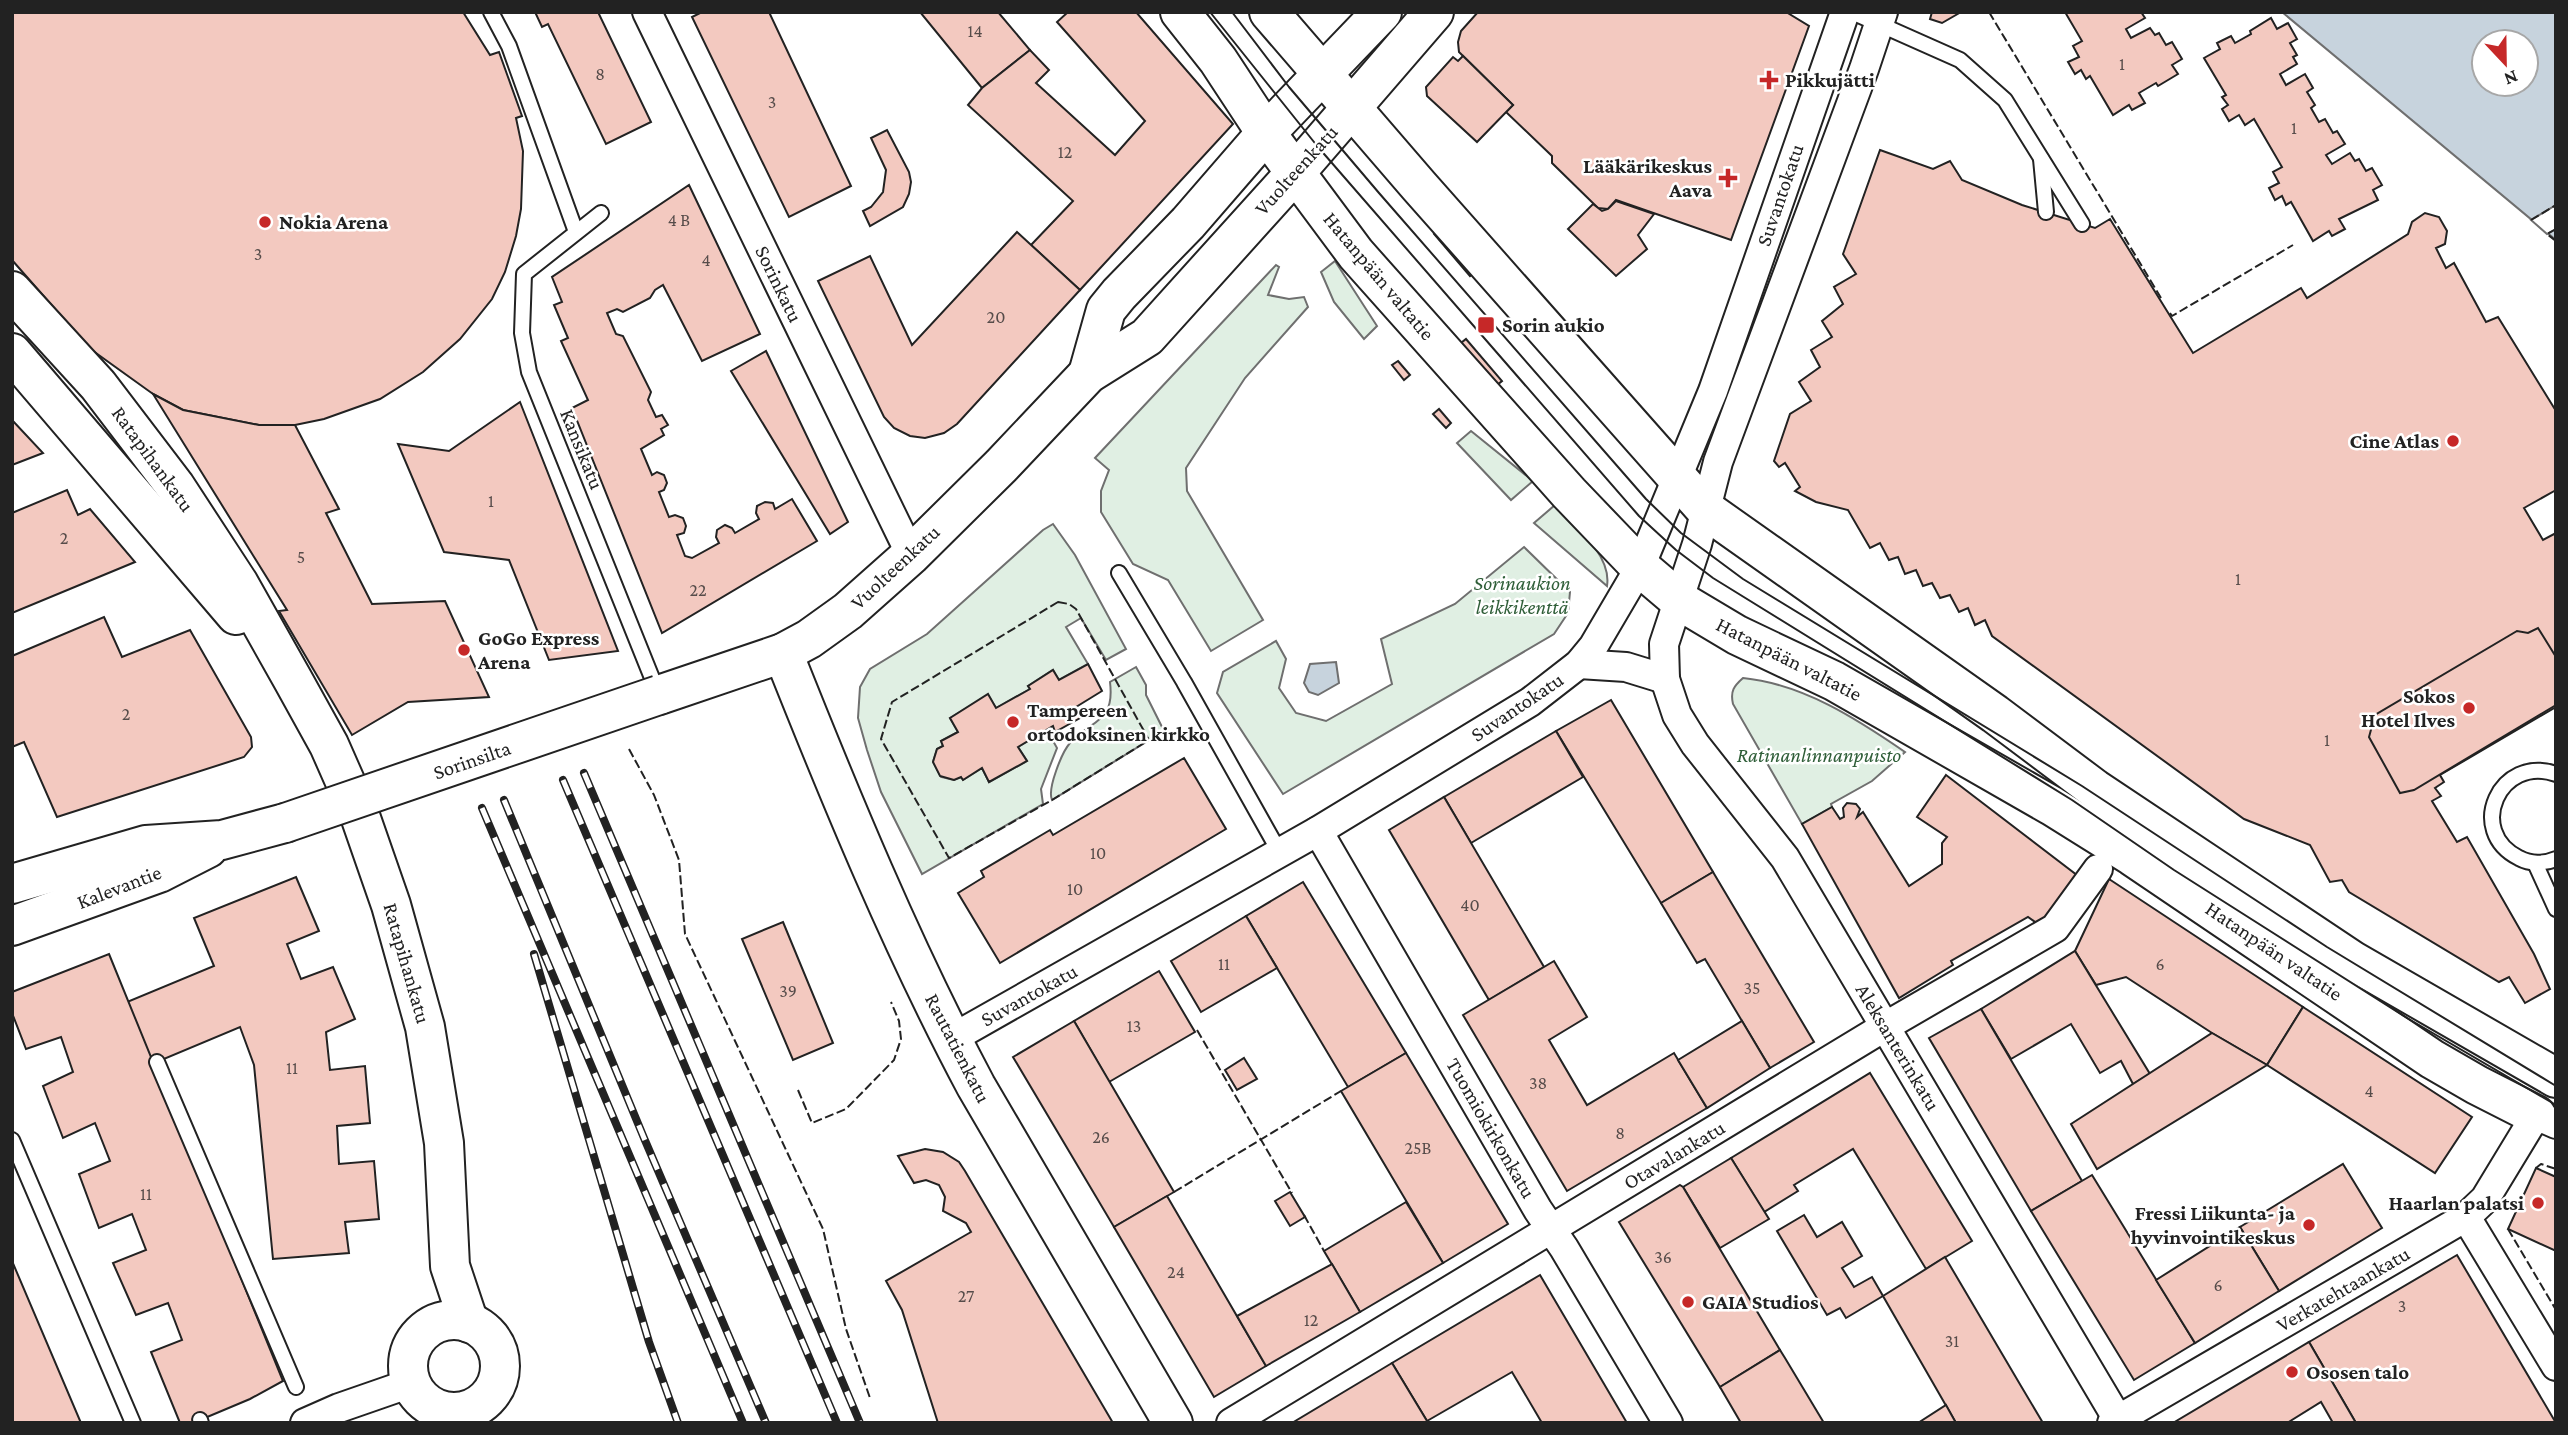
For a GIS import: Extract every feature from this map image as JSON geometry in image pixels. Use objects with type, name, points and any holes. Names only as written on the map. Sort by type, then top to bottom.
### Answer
[{"type":"main road","name":"Hatanpään valtatie","points":[[1180,12],[1356,254],[1569,493],[1640,567],[1680,601],[1737,635],[1834,681],[2052,806],[2195,897],[2432,1059],[2477,1085],[2550,1098]]},
{"type":"main road","name":"Hatanpään valtatie","points":[[1269,12],[1706,510],[1995,714],[2095,789],[2353,961],[2550,1098]]},
{"type":"main road","name":"Vuolteenkatu","points":[[1087,374],[1106,310],[1188,223],[1266,133],[1382,12]]},
{"type":"main road","name":"Vuolteenkatu","points":[[659,695],[783,653],[809,639],[848,611],[911,555],[1001,466],[1087,374],[1147,337],[1352,109],[1434,12]]},
{"type":"main road","name":"Ratapihankatu","points":[[12,291],[98,385],[175,486],[239,584],[329,745],[359,813],[414,981],[425,1027],[444,1143],[450,1266],[469,1323]]},
{"type":"main road","name":"Ratapihankatu","points":[[12,353],[293,680]]},
{"type":"main road","name":"Rautatienkatu","points":[[783,653],[886,898],[951,1039],[1173,1423]]},
{"type":"main road","name":"Sorinsilta","points":[[285,823],[659,695]]},
{"type":"main road","name":"Kalevantie","points":[[12,884],[146,845],[222,840],[285,823]]},
{"type":"main road","name":"Kalevantie","points":[[12,926],[159,873],[222,840]]},
{"type":"main road","name":"Ratapihankatu","points":[[431,1326],[450,1266]]},
{"type":"main road","points":[[444,1322],[469,1323],[488,1335],[499,1356],[498,1378],[494,1389],[473,1414],[432,1406],[416,1392],[408,1371],[409,1357],[421,1334],[431,1326],[444,1322]]},
{"type":"street","name":"Sorinkatu","points":[[647,12],[911,555]]},
{"type":"street","name":"Suvantokatu","points":[[951,1039],[1318,831],[1530,702],[1579,664],[1594,647],[1640,567],[1713,391],[1845,12]]},
{"type":"street","name":"Suvantokatu","points":[[1680,601],[1718,462],[1881,18]]},
{"type":"street","name":"Aleksanterinkatu","points":[[1680,601],[1664,644],[1665,679],[1677,715],[1695,744],[1785,858],[2117,1422]]},
{"type":"street","points":[[1579,664],[1626,667],[1665,679]]},
{"type":"street","name":"Tuomiokirkonkatu","points":[[1318,831],[1538,1210],[1668,1423]]},
{"type":"street","name":"Otavalankatu","points":[[1231,1423],[1886,1026],[2055,928],[2098,869]]},
{"type":"street","name":"Verkatehtaankatu","points":[[2117,1422],[2466,1217],[2485,1199],[2550,1098]]},
{"type":"street","points":[[2466,1217],[2556,1366]]},
{"type":"street","points":[[305,1423],[411,1383]]},
{"type":"lane","points":[[491,12],[509,46],[576,232]]},
{"type":"lane","points":[[1852,12],[1881,18],[1960,60],[2005,100],[2082,224]]},
{"type":"lane","points":[[2041,155],[2046,212]]},
{"type":"lane","name":"Kansikatu","points":[[601,213],[524,274],[522,333],[529,372],[659,695]]},
{"type":"lane","points":[[1119,573],[1191,694],[1280,853]]},
{"type":"lane","points":[[2556,774],[2537,771],[2521,774],[2508,781],[2498,794],[2492,809],[2492,825],[2498,840],[2508,852],[2522,860],[2535,863],[2556,859]]},
{"type":"lane","points":[[2535,863],[2556,909]]},
{"type":"lane","points":[[157,1062],[296,1387]]},
{"type":"lane","points":[[12,1140],[133,1423]]},
{"type":"green space","points":[[1335,261],[1377,326],[1364,339],[1334,302],[1321,272]]},
{"type":"green space","points":[[1276,265],[1279,267],[1268,295],[1289,299],[1304,297],[1308,307],[1245,378],[1186,468],[1187,491],[1263,620],[1211,651],[1168,580],[1133,564],[1101,512],[1101,491],[1109,470],[1095,458]]},
{"type":"green space","points":[[1471,431],[1533,481],[1511,500],[1457,443]]},
{"type":"green space","points":[[1555,505],[1598,552],[1607,574],[1607,586],[1534,523]]},
{"type":"green space","points":[[1053,524],[1075,555],[1126,649],[1106,660],[1081,618],[1066,627],[1088,664],[1059,680],[1053,670],[1028,686],[1030,689],[996,708],[988,695],[950,718],[958,732],[941,741],[943,746],[937,749],[933,762],[941,777],[954,780],[961,777],[963,780],[982,768],[989,782],[1027,761],[1018,747],[1047,730],[1057,748],[1041,789],[1043,804],[922,874],[881,792],[867,750],[858,718],[860,687],[870,669],[927,634]]},
{"type":"green space","name":"Sorinaukion leikkikenttä","points":[[1524,547],[1570,592],[1568,613],[1554,634],[1283,794],[1217,693],[1223,672],[1276,641],[1286,659],[1279,688],[1296,713],[1326,721],[1392,684],[1381,639],[1455,604]]},
{"type":"green space","points":[[1136,667],[1164,731],[1052,800],[1053,780],[1070,743],[1105,713],[1111,695],[1110,682]]},
{"type":"green space","name":"Ratinanlinnanpuisto","points":[[1743,678],[1787,687],[1808,695],[1868,727],[1905,752],[1872,781],[1802,824],[1733,704],[1734,689]]},
{"type":"shaded area","points":[[2282,12],[2556,12],[2556,240]]},
{"type":"shaded area","points":[[1336,662],[1339,683],[1318,695],[1309,692],[1304,683],[1310,664]]},
{"type":"pier","points":[[2556,205],[2556,229],[2547,234],[2531,220]]},
{"type":"building","name":"Nokia Arena","points":[[12,12],[463,12],[490,55],[499,52],[522,116],[516,118],[523,151],[521,209],[505,272],[492,299],[460,339],[423,372],[380,399],[324,419],[295,425],[259,425],[183,410],[153,394],[89,348],[12,260]]},
{"type":"building","points":[[535,12],[598,12],[651,122],[606,144],[548,24],[542,27]]},
{"type":"building","points":[[702,12],[769,12],[851,186],[789,217],[692,17]]},
{"type":"building","points":[[920,12],[998,12],[1030,50],[982,88]]},
{"type":"building","points":[[1068,12],[1136,12],[1233,124],[1080,290],[1031,245],[1073,201],[968,105],[982,88],[1030,50],[1049,70],[1036,83],[1115,155],[1145,121],[1057,22]]},
{"type":"building","points":[[1478,12],[1786,12],[1809,26],[1731,240],[1616,200],[1608,209],[1598,208],[1552,163],[1552,156],[1506,112],[1513,105],[1459,52],[1461,31]]},
{"type":"building","points":[[1932,12],[1961,12],[1942,23],[1930,19]]},
{"type":"building","points":[[2065,12],[2141,12],[2145,18],[2126,29],[2131,38],[2150,28],[2155,35],[2159,33],[2166,45],[2172,42],[2182,59],[2172,65],[2178,74],[2139,93],[2145,103],[2132,110],[2129,105],[2113,115],[2090,76],[2086,79],[2081,70],[2075,74],[2068,62],[2079,57],[2073,46],[2082,41]]},
{"type":"building","points":[[2271,18],[2277,29],[2288,23],[2297,39],[2290,43],[2297,55],[2293,57],[2297,64],[2280,74],[2286,85],[2305,74],[2313,88],[2307,92],[2315,105],[2311,108],[2319,122],[2325,119],[2333,133],[2337,131],[2345,144],[2326,155],[2332,164],[2350,153],[2355,161],[2359,159],[2366,171],[2372,168],[2382,185],[2373,190],[2378,200],[2339,219],[2345,229],[2332,236],[2329,231],[2313,241],[2291,202],[2286,205],[2282,196],[2275,200],[2269,188],[2279,183],[2273,172],[2282,167],[2254,119],[2245,125],[2239,115],[2229,121],[2222,109],[2228,105],[2222,97],[2226,95],[2204,58],[2220,49],[2217,43],[2231,36],[2235,43]]},
{"type":"building","points":[[1463,56],[1513,105],[1477,142],[1427,96],[1426,87],[1453,57],[1458,61]]},
{"type":"building","points":[[887,130],[909,172],[909,194],[903,207],[870,226],[863,211],[871,207],[883,192],[886,170],[871,138]]},
{"type":"building","points":[[1880,150],[1933,169],[1950,161],[1962,180],[2022,205],[2095,228],[2110,219],[2193,353],[2301,288],[2307,298],[2408,234],[2412,222],[2425,213],[2439,217],[2447,231],[2445,244],[2436,248],[2446,268],[2454,263],[2486,322],[2498,317],[2556,411],[2556,490],[2524,508],[2543,540],[2556,533],[2556,707],[2440,775],[2444,782],[2435,788],[2441,796],[2432,801],[2457,842],[2467,837],[2534,954],[2550,989],[2525,1003],[2509,977],[2499,982],[2349,892],[2342,880],[2330,882],[2310,845],[2244,819],[1992,636],[1985,620],[1975,625],[1968,608],[1959,612],[1950,595],[1940,598],[1932,583],[1923,586],[1916,570],[1905,574],[1898,557],[1889,560],[1880,543],[1870,548],[1848,510],[1816,502],[1795,491],[1800,487],[1785,463],[1779,467],[1774,461],[1790,414],[1811,401],[1799,382],[1820,367],[1811,350],[1832,337],[1822,321],[1843,304],[1834,287],[1856,274],[1843,254]]},
{"type":"building","points":[[689,185],[760,334],[702,361],[663,285],[655,290],[650,298],[623,312],[617,309],[607,313],[616,334],[623,336],[651,392],[648,400],[656,417],[662,415],[668,425],[661,429],[664,435],[641,449],[652,475],[657,472],[664,475],[667,483],[664,490],[659,492],[669,517],[675,515],[683,518],[686,526],[684,533],[677,535],[685,556],[692,558],[719,543],[717,530],[725,525],[735,533],[759,519],[757,506],[765,502],[773,503],[775,509],[792,499],[817,541],[662,633],[572,408],[588,400],[561,341],[568,338],[554,305],[562,302],[552,277]]},
{"type":"building","points":[[1616,201],[1654,214],[1638,235],[1647,249],[1616,276],[1568,229],[1593,204],[1602,211]]},
{"type":"building","points":[[1439,230],[1475,272],[1470,276],[1434,234]]},
{"type":"building","points":[[1017,232],[1080,290],[957,424],[944,433],[925,438],[910,436],[894,428],[884,417],[818,281],[870,256],[912,345]]},
{"type":"building","points":[[1466,339],[1502,381],[1497,385],[1461,343]]},
{"type":"building","points":[[766,351],[848,522],[830,534],[731,371]]},
{"type":"building","points":[[1398,361],[1410,375],[1404,380],[1392,365]]},
{"type":"building","points":[[153,394],[183,410],[259,425],[295,425],[339,509],[326,513],[372,604],[445,601],[489,697],[408,702],[352,735],[279,611],[287,610]]},
{"type":"building","points":[[520,402],[618,651],[549,660],[509,560],[444,552],[398,444],[449,451]]},
{"type":"building","points":[[1439,409],[1451,423],[1446,428],[1433,414]]},
{"type":"building","points":[[12,420],[43,453],[12,465]]},
{"type":"building","points":[[67,490],[78,515],[90,509],[135,562],[12,613],[12,513]]},
{"type":"building","points":[[104,617],[122,657],[190,630],[251,737],[252,747],[244,757],[57,817],[24,742],[12,747],[12,656]]},
{"type":"building","name":"Sokos Hotel Ilves","points":[[2538,628],[2556,657],[2556,705],[2414,790],[2400,793],[2369,737],[2375,715],[2517,631],[2528,633]]},
{"type":"building","name":"Tampereen ortodoksinen kirkko","points":[[1088,664],[1102,691],[1076,707],[1082,717],[1055,732],[1053,726],[1018,747],[1027,761],[989,782],[982,768],[963,780],[961,777],[954,780],[940,776],[933,762],[937,749],[943,746],[941,741],[958,732],[950,718],[988,694],[996,708],[1030,689],[1028,686],[1053,670],[1059,680]]},
{"type":"building","points":[[1611,700],[1713,872],[1661,903],[1556,731]]},
{"type":"building","points":[[1556,731],[1583,777],[1471,843],[1444,797]]},
{"type":"building","points":[[1184,758],[1226,829],[1000,963],[958,893],[984,877],[981,871],[1050,830],[1053,835]]},
{"type":"building","points":[[1946,775],[2082,879],[2045,929],[2028,917],[1951,961],[1953,965],[1899,998],[1802,824],[1832,807],[1840,819],[1844,817],[1843,808],[1847,803],[1856,804],[1860,809],[1857,817],[1863,812],[1909,886],[1942,864],[1942,843],[1947,837],[1917,817]]},
{"type":"building","points":[[1444,797],[1544,967],[1489,1000],[1389,830]]},
{"type":"building","points":[[1713,872],[1814,1042],[1770,1068],[1705,959],[1697,963],[1661,903]]},
{"type":"building","points":[[296,877],[319,931],[287,944],[301,979],[333,967],[355,1019],[326,1032],[330,1070],[365,1066],[370,1123],[337,1126],[339,1164],[374,1161],[379,1219],[345,1222],[349,1253],[273,1259],[254,1065],[240,1027],[152,1064],[127,1002],[214,966],[194,918]]},
{"type":"building","points":[[2109,879],[2303,1007],[2267,1065],[2126,977],[2096,985],[2075,951]]},
{"type":"building","points":[[1303,882],[1406,1053],[1348,1087],[1246,916]]},
{"type":"building","points":[[1246,916],[1277,968],[1201,1012],[1171,961]]},
{"type":"building","points":[[783,922],[833,1043],[793,1060],[742,939]]},
{"type":"building","points":[[2075,951],[2150,1074],[2133,1084],[2121,1061],[2100,1073],[2071,1024],[2011,1059],[1981,1009]]},
{"type":"building","points":[[109,954],[283,1381],[250,1399],[193,1423],[180,1423],[151,1352],[182,1340],[168,1303],[136,1315],[113,1263],[146,1250],[132,1214],[99,1228],[79,1174],[110,1161],[95,1123],[63,1138],[43,1086],[73,1072],[61,1037],[26,1049],[12,1013],[12,992]]},
{"type":"building","points":[[1554,961],[1587,1017],[1549,1040],[1587,1105],[1674,1053],[1707,1108],[1567,1191],[1463,1015]]},
{"type":"building","points":[[1159,971],[1195,1032],[1109,1082],[1074,1021]]},
{"type":"building","points":[[2303,1007],[2472,1117],[2435,1173],[2267,1065]]},
{"type":"building","points":[[1981,1009],[2082,1181],[2031,1211],[1929,1038]]},
{"type":"building","points":[[1074,1021],[1174,1192],[1114,1227],[1013,1057]]},
{"type":"building","points":[[1742,1021],[1770,1068],[1707,1108],[1678,1060]]},
{"type":"building","points":[[2212,1033],[2267,1065],[2097,1169],[2071,1124]]},
{"type":"building","points":[[1406,1053],[1508,1224],[1443,1263],[1341,1091]]},
{"type":"building","points":[[1244,1058],[1257,1079],[1237,1090],[1225,1070]]},
{"type":"building","points":[[1870,1073],[1972,1241],[1926,1269],[1853,1149],[1794,1185],[1798,1191],[1764,1212],[1731,1158]]},
{"type":"building","points":[[925,1149],[943,1152],[959,1162],[1113,1423],[938,1423],[902,1310],[886,1281],[971,1232],[966,1223],[943,1211],[945,1197],[939,1185],[926,1180],[914,1183],[898,1156]]},
{"type":"building","points":[[1731,1158],[1769,1219],[1720,1248],[1683,1187]]},
{"type":"building","points":[[2343,1164],[2382,1228],[2279,1291],[2240,1227]]},
{"type":"building","name":"Haarlan palatsi","points":[[2536,1168],[2556,1177],[2556,1251],[2508,1229]]},
{"type":"building","points":[[2092,1175],[2195,1343],[2134,1380],[2031,1211]]},
{"type":"building","points":[[1680,1185],[1780,1350],[1720,1387],[1619,1222]]},
{"type":"building","points":[[1290,1192],[1305,1217],[1290,1226],[1275,1201]]},
{"type":"building","points":[[1167,1196],[1266,1366],[1214,1397],[1114,1227]]},
{"type":"building","points":[[1406,1202],[1443,1263],[1360,1312],[1324,1251]]},
{"type":"building","points":[[1804,1215],[1817,1237],[1842,1222],[1862,1256],[1842,1268],[1854,1287],[1872,1277],[1883,1296],[1846,1318],[1840,1308],[1827,1315],[1777,1231]]},
{"type":"building","points":[[2240,1227],[2279,1291],[2195,1343],[2156,1280]]},
{"type":"building","points":[[2457,1255],[2556,1423],[2356,1423],[2309,1342]]},
{"type":"building","points":[[1945,1257],[2043,1423],[1956,1423],[1883,1296]]},
{"type":"building","points":[[12,1261],[81,1423],[12,1423]]},
{"type":"building","points":[[1332,1264],[1360,1312],[1266,1366],[1237,1316]]},
{"type":"building","points":[[1540,1275],[1627,1423],[1542,1423],[1512,1372],[1427,1421],[1392,1363]]},
{"type":"building","name":"Ososen talo","points":[[2309,1342],[2356,1423],[2333,1423],[2321,1402],[2287,1423],[2173,1423]]},
{"type":"building","points":[[1780,1350],[1824,1423],[1741,1423],[1720,1387]]},
{"type":"building","points":[[1392,1363],[1427,1421],[1424,1423],[1292,1423]]},
{"type":"building","points":[[1946,1405],[1956,1423],[1918,1423]]},
{"type":"tram line","points":[[1210,12],[1318,147],[1639,516],[1676,550],[1713,578],[2072,800],[2174,870],[2407,1018],[2556,1105]]},
{"type":"tram line","points":[[1232,12],[1289,87],[1379,193],[1646,499],[1681,533],[1743,579],[2082,786],[2327,947],[2556,1086]]},
{"type":"railway","points":[[584,773],[860,1423]]},
{"type":"railway","points":[[563,780],[837,1423]]},
{"type":"railway","points":[[504,800],[766,1423]]},
{"type":"railway","points":[[482,808],[743,1423]]},
{"type":"railway","points":[[534,954],[649,1342],[678,1423]]},
{"type":"fence","points":[[1989,12],[2161,298]]},
{"type":"fence","points":[[2531,220],[2556,205]]},
{"type":"fence","points":[[2556,229],[2547,234],[2556,241]]},
{"type":"fence","points":[[2170,313],[2172,316],[2293,245]]},
{"type":"fence","points":[[1058,602],[1069,604],[1076,609],[1149,740],[1052,800],[949,858],[881,739],[892,702],[1058,602]]},
{"type":"fence","points":[[629,749],[654,795],[679,860],[685,934],[823,1229],[846,1329],[870,1398]]},
{"type":"fence","points":[[798,1090],[812,1123],[846,1109],[894,1060],[901,1039],[899,1021],[891,1002]]},
{"type":"fence","points":[[1197,1030],[1292,1193]]},
{"type":"fence","points":[[1174,1192],[1341,1091]]},
{"type":"fence","points":[[2536,1168],[2541,1164],[2556,1169]]},
{"type":"fence","points":[[1304,1215],[1324,1251]]},
{"type":"fence","points":[[2508,1229],[2556,1310]]},
{"type":"place","name":"Pikkujätti","points":[[1769,80]]},
{"type":"place","name":"Lääkärikeskus Aava","points":[[1728,178]]},
{"type":"place","name":"Nokia Arena","points":[[265,222]]},
{"type":"place","name":"Sorin aukio","points":[[1486,325]]},
{"type":"place","name":"Cine Atlas","points":[[2453,441]]},
{"type":"place","name":"GoGo Express Arena","points":[[464,650]]},
{"type":"place","name":"Sokos Hotel Ilves","points":[[2469,708]]},
{"type":"place","name":"Tampereen ortodoksinen kirkko","points":[[1013,722]]},
{"type":"place","name":"Haarlan palatsi","points":[[2538,1203]]},
{"type":"place","name":"Fressi Liikunta- ja hyvinvointikeskus","points":[[2309,1225]]},
{"type":"place","name":"GAIA Studios","points":[[1688,1302]]},
{"type":"place","name":"Ososen talo","points":[[2292,1372]]}]
